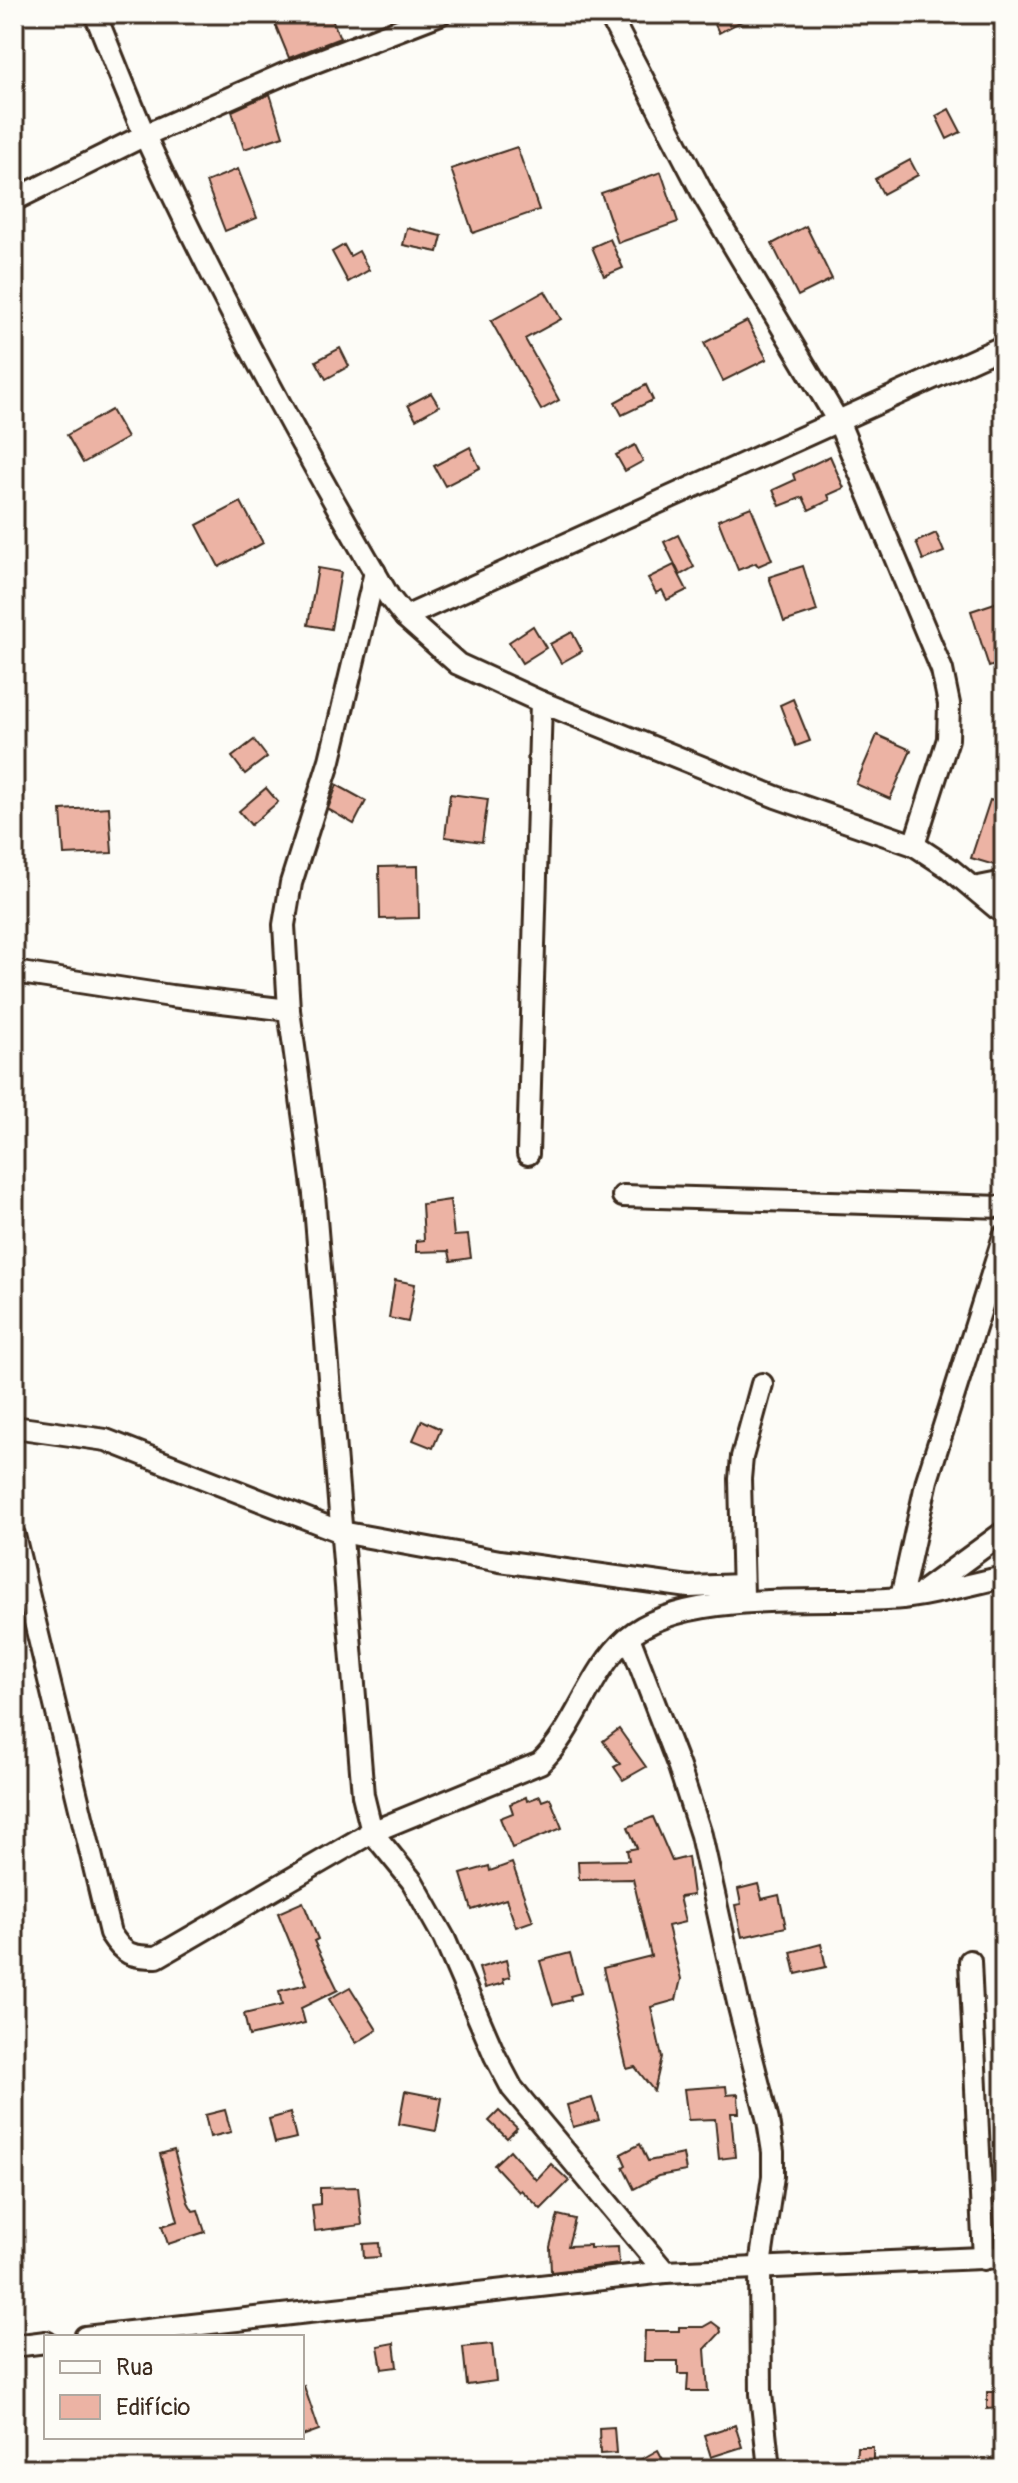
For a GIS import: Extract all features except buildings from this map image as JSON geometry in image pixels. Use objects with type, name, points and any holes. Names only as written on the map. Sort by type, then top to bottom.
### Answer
[{"type":"street","points":[[95,14],[145,135],[189,229],[296,432],[375,572],[405,617],[458,664],[541,702],[776,797],[914,845],[1004,914]]},
{"type":"street","points":[[609,14],[704,196],[839,423],[942,670],[949,704],[948,739],[914,845]]},
{"type":"street","points":[[14,200],[145,135],[284,74],[434,15]]},
{"type":"street","points":[[405,617],[1004,346]]},
{"type":"street","points":[[375,572],[330,760],[291,883],[284,925],[289,1010],[314,1194],[363,1795],[372,1832],[412,1881],[444,1938],[512,2088],[665,2272]]},
{"type":"street","points":[[528,1154],[541,702]]},
{"type":"street","points":[[974,888],[1004,882]]},
{"type":"street","points":[[14,972],[289,1010]]},
{"type":"street","points":[[623,1196],[1004,1207]]},
{"type":"street","points":[[910,1596],[927,1480],[1004,1236]]},
{"type":"street","points":[[743,1594],[740,1479],[742,1457],[762,1384]]},
{"type":"street","points":[[14,1427],[106,1440],[341,1532],[500,1561],[674,1585],[719,1588],[743,1594],[910,1596],[1004,1577]]},
{"type":"street","points":[[910,1596],[1004,1532]]},
{"type":"street","points":[[14,1535],[110,1933],[122,1951],[139,1957],[157,1957],[372,1832],[540,1763],[556,1747],[610,1657],[629,1637],[645,1627],[743,1594]]},
{"type":"street","points":[[629,1637],[679,1767],[701,1835],[739,2007],[761,2085],[773,2152],[773,2176],[760,2266],[761,2394],[769,2469]]},
{"type":"street","points":[[103,2335],[665,2272],[994,2258],[970,1961]]},
{"type":"street","points":[[14,2346],[44,2342]]}]
